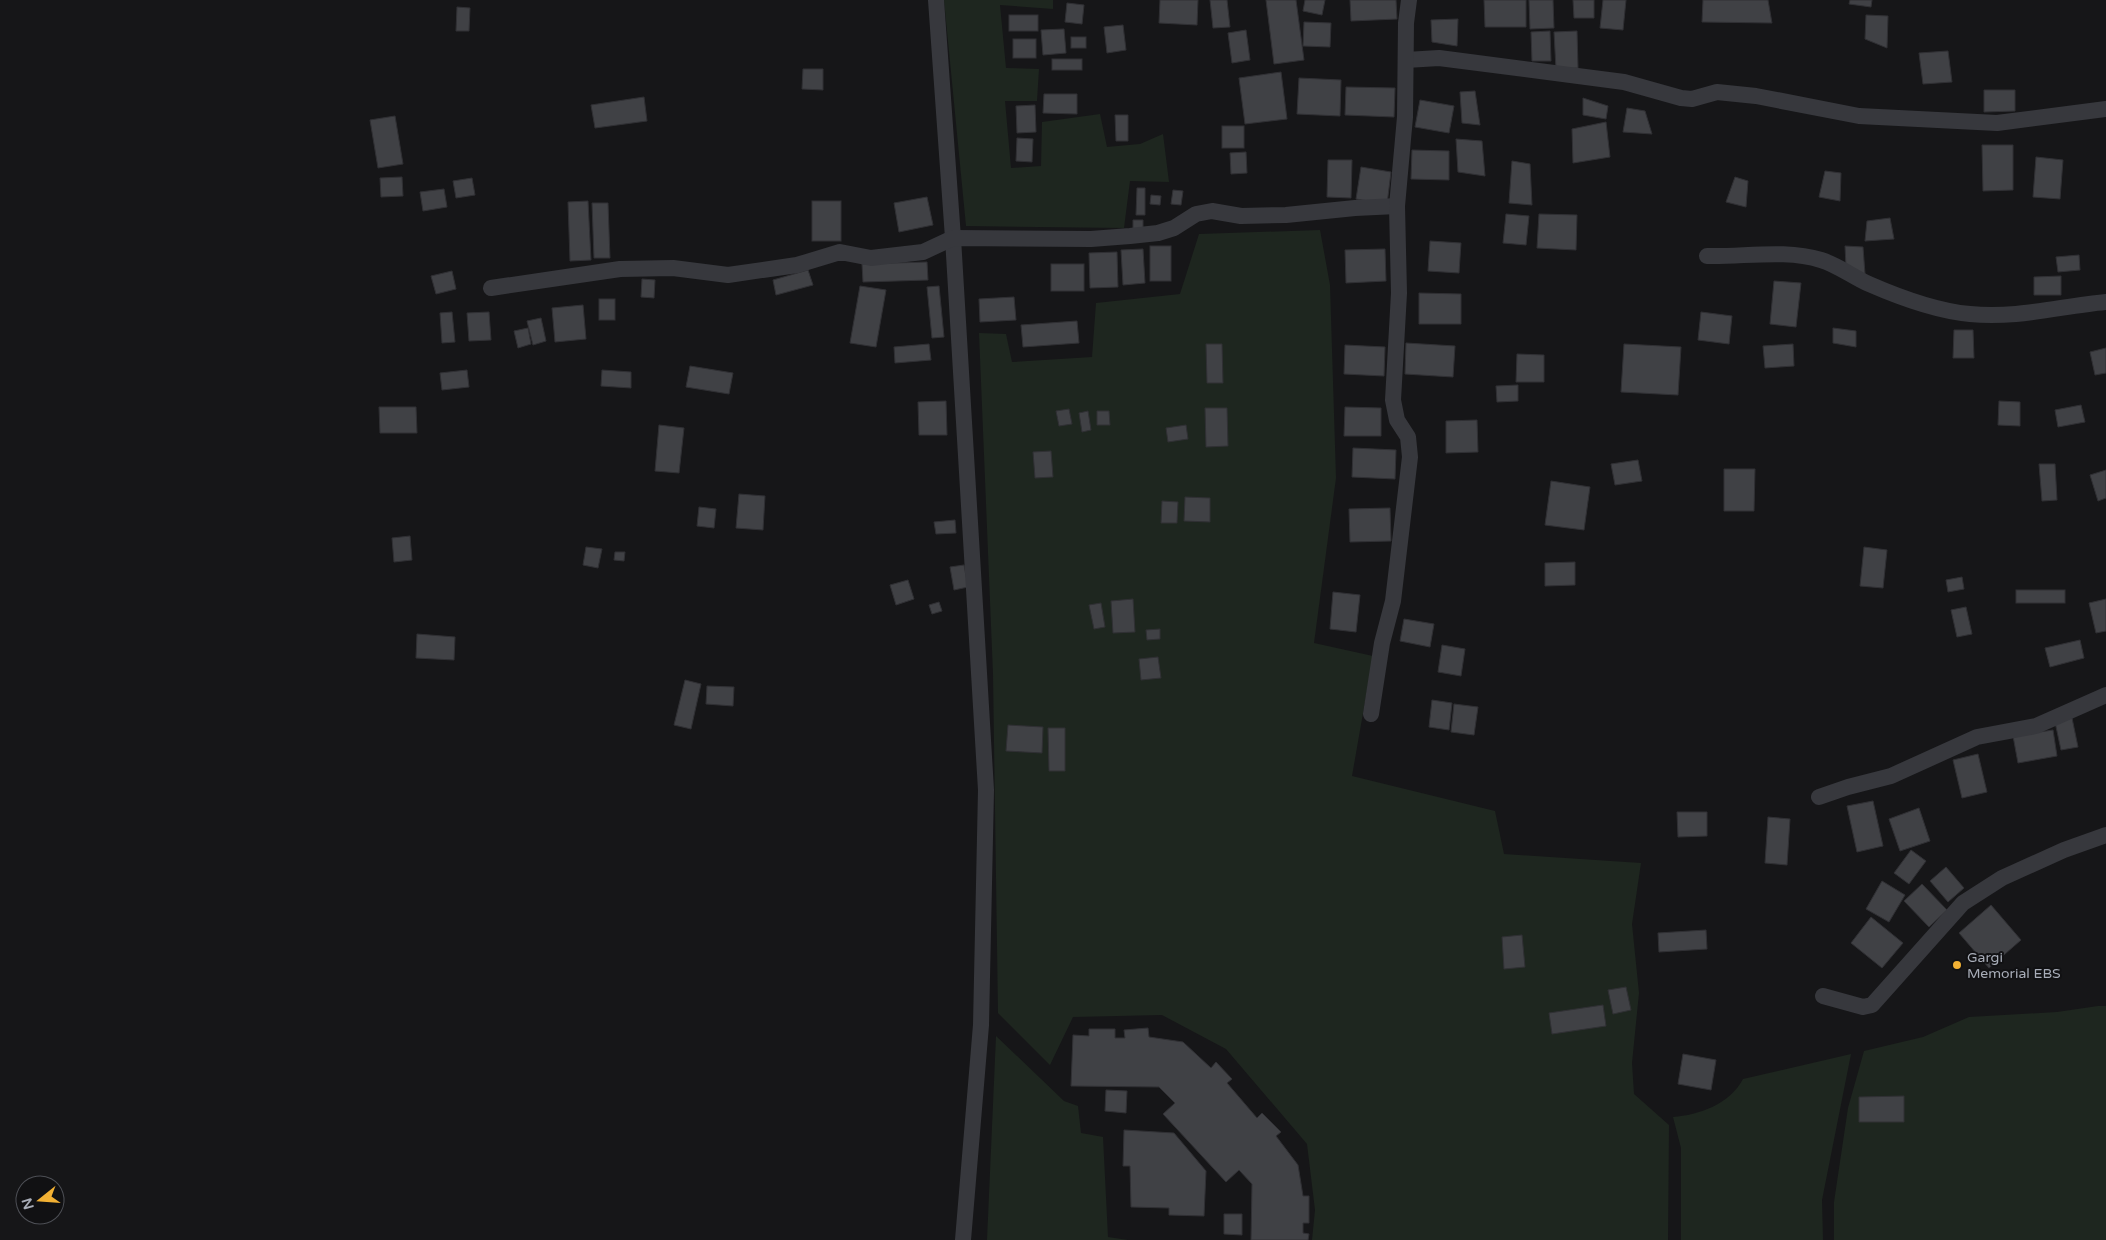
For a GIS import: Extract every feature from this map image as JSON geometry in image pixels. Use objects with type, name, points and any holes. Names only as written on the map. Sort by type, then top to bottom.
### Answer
[{"type":"street","points":[[936,0],[953,238],[986,790],[981,1025],[963,1240]]},
{"type":"street","points":[[1371,714],[1382,642],[1392,601],[1410,457],[1408,437],[1397,420],[1393,400],[1399,293],[1397,206],[1404,117],[1409,0]]},
{"type":"street","points":[[1406,60],[1439,58],[1624,82],[1681,98],[1692,99],[1717,92],[1747,95],[1859,116],[1997,123],[2106,109]]},
{"type":"street","points":[[491,288],[620,269],[673,268],[728,275],[797,265],[840,252],[871,258],[923,252],[953,238],[1091,239],[1130,236],[1158,233],[1174,228],[1196,214],[1212,212],[1240,216],[1286,215],[1397,206]]},
{"type":"street","points":[[1708,256],[1783,255],[1821,260],[1869,284],[1932,307],[1971,314],[2022,314],[2106,302]]},
{"type":"street","points":[[1819,797],[1891,776],[1977,737],[2036,726],[2106,694]]},
{"type":"street","points":[[1823,996],[1863,1007],[1872,1005],[1963,903],[2002,878],[2064,850],[2106,835]]},
{"type":"shaded area","points":[[944,0],[1053,0],[1053,9],[1000,5],[1006,68],[1039,69],[1037,101],[1005,101],[1011,168],[1041,166],[1042,122],[1100,114],[1107,147],[1140,144],[1163,134],[1169,182],[1130,181],[1124,228],[966,226]]},
{"type":"shaded area","points":[[1320,230],[1330,285],[1336,478],[1314,643],[1373,656],[1352,776],[1495,811],[1504,854],[1641,863],[1632,924],[1639,993],[1632,1063],[1634,1094],[1669,1125],[1668,1240],[1312,1240],[1315,1210],[1307,1144],[1226,1049],[1162,1015],[1073,1017],[1050,1065],[998,1013],[993,674],[979,333],[1006,334],[1012,362],[1092,357],[1096,303],[1180,294],[1199,234]],"holes":[[[1206,344],[1222,344],[1223,383],[1207,383]],[[1205,408],[1227,408],[1228,446],[1206,447]],[[1069,409],[1072,424],[1059,426],[1056,412]],[[1088,411],[1091,430],[1082,432],[1079,413]],[[1097,411],[1109,411],[1109,425],[1097,425]],[[1033,452],[1052,477],[1035,478]],[[1185,497],[1210,498],[1210,522],[1184,521]],[[1178,502],[1177,523],[1162,523]],[[1133,599],[1113,633],[1111,601]],[[1101,603],[1105,627],[1094,629],[1089,605]],[[1158,657],[1161,678],[1141,680],[1139,659]],[[1008,725],[1043,727],[1042,753],[1006,751]],[[1048,728],[1065,728],[1065,771],[1049,771]]]},
{"type":"shaded area","points":[[2106,1006],[2106,1240],[1834,1240],[1834,1202],[1848,1108],[1864,1051],[1923,1037],[1969,1017],[2057,1012]]},
{"type":"shaded area","points":[[996,1036],[1064,1101],[1078,1106],[1081,1133],[1103,1137],[1108,1237],[1128,1240],[987,1240]]},
{"type":"shaded area","points":[[1851,1054],[1822,1200],[1823,1240],[1681,1240],[1681,1148],[1673,1117],[1693,1114],[1713,1107],[1730,1095],[1743,1079]]},
{"type":"building","points":[[1160,0],[1198,0],[1197,25],[1159,23]]},
{"type":"building","points":[[1210,0],[1227,0],[1230,27],[1213,28]]},
{"type":"building","points":[[1266,0],[1296,0],[1304,60],[1274,64]]},
{"type":"building","points":[[1305,0],[1325,0],[1322,15],[1303,11]]},
{"type":"building","points":[[1350,0],[1396,0],[1397,19],[1351,21]]},
{"type":"building","points":[[1484,0],[1526,0],[1526,27],[1485,27]]},
{"type":"building","points":[[1529,0],[1553,0],[1554,28],[1530,29]]},
{"type":"building","points":[[1573,0],[1594,0],[1594,18],[1574,18]]},
{"type":"building","points":[[1603,0],[1626,0],[1623,30],[1600,28]]},
{"type":"building","points":[[1703,0],[1768,0],[1772,23],[1702,22]]},
{"type":"building","points":[[1850,0],[1872,0],[1871,7],[1849,4]]},
{"type":"building","points":[[1067,3],[1084,5],[1082,24],[1065,22]]},
{"type":"building","points":[[457,7],[470,8],[469,31],[456,31]]},
{"type":"building","points":[[1009,15],[1038,15],[1038,31],[1009,31]]},
{"type":"building","points":[[1866,15],[1888,16],[1887,48],[1865,39]]},
{"type":"building","points":[[1458,19],[1457,46],[1432,42],[1431,20]]},
{"type":"building","points":[[1304,22],[1331,23],[1330,47],[1303,46]]},
{"type":"building","points":[[1123,25],[1126,50],[1107,53],[1104,27]]},
{"type":"building","points":[[1064,29],[1066,53],[1043,55],[1041,30]]},
{"type":"building","points":[[1246,30],[1250,60],[1232,63],[1228,33]]},
{"type":"building","points":[[1550,31],[1551,61],[1532,61],[1531,32]]},
{"type":"building","points":[[1577,31],[1578,68],[1556,69],[1554,32]]},
{"type":"building","points":[[1071,37],[1086,37],[1086,48],[1071,48]]},
{"type":"building","points":[[1013,39],[1036,39],[1036,58],[1013,58]]},
{"type":"building","points":[[1948,51],[1952,82],[1923,84],[1919,53]]},
{"type":"building","points":[[1052,59],[1082,59],[1082,70],[1052,70]]},
{"type":"building","points":[[803,69],[823,69],[823,90],[802,89]]},
{"type":"building","points":[[1281,72],[1287,119],[1245,124],[1239,78]]},
{"type":"building","points":[[1299,78],[1341,80],[1340,116],[1297,114]]},
{"type":"building","points":[[1346,87],[1395,88],[1394,117],[1345,115]]},
{"type":"building","points":[[1984,90],[2015,90],[2015,111],[1984,112]]},
{"type":"building","points":[[1475,91],[1480,125],[1462,123],[1460,92]]},
{"type":"building","points":[[1044,94],[1077,94],[1077,114],[1043,113]]},
{"type":"building","points":[[644,97],[647,121],[595,128],[591,105]]},
{"type":"building","points":[[1583,98],[1608,106],[1606,119],[1583,115]]},
{"type":"building","points":[[1420,100],[1454,106],[1449,133],[1415,127]]},
{"type":"building","points":[[1035,105],[1036,132],[1017,133],[1016,106]]},
{"type":"building","points":[[1627,108],[1645,111],[1652,134],[1623,132]]},
{"type":"building","points":[[1115,115],[1128,115],[1128,141],[1116,141]]},
{"type":"building","points":[[395,116],[403,164],[378,168],[370,120]]},
{"type":"building","points":[[1606,122],[1610,157],[1573,163],[1572,129]]},
{"type":"building","points":[[1222,126],[1244,126],[1244,148],[1222,148]]},
{"type":"building","points":[[1017,138],[1033,139],[1032,162],[1016,161]]},
{"type":"building","points":[[1456,139],[1482,141],[1485,176],[1458,172]]},
{"type":"building","points":[[1982,145],[2013,145],[2013,190],[1983,191]]},
{"type":"building","points":[[1412,150],[1449,151],[1449,180],[1411,179]]},
{"type":"building","points":[[1246,152],[1247,173],[1231,174],[1230,153]]},
{"type":"building","points":[[2036,157],[2063,160],[2060,199],[2033,197]]},
{"type":"building","points":[[1328,160],[1352,160],[1351,198],[1327,197]]},
{"type":"building","points":[[1512,161],[1530,164],[1532,205],[1509,203]]},
{"type":"building","points":[[1361,167],[1391,172],[1387,204],[1356,199]]},
{"type":"building","points":[[1825,171],[1841,173],[1840,201],[1819,197]]},
{"type":"building","points":[[402,177],[403,196],[381,197],[380,178]]},
{"type":"building","points":[[1735,177],[1748,181],[1746,207],[1726,202]]},
{"type":"building","points":[[472,178],[475,195],[456,198],[453,181]]},
{"type":"building","points":[[1137,188],[1145,188],[1145,215],[1136,215]]},
{"type":"building","points":[[444,189],[447,207],[423,211],[420,192]]},
{"type":"building","points":[[1173,190],[1183,191],[1181,205],[1171,204]]},
{"type":"building","points":[[1151,195],[1161,196],[1160,205],[1150,204]]},
{"type":"building","points":[[927,197],[933,225],[899,232],[894,203]]},
{"type":"building","points":[[588,201],[591,260],[570,261],[568,202]]},
{"type":"building","points":[[812,201],[841,201],[841,241],[812,241]]},
{"type":"building","points":[[592,203],[608,203],[610,258],[594,258]]},
{"type":"building","points":[[1506,214],[1529,216],[1526,245],[1503,243]]},
{"type":"building","points":[[1539,214],[1577,215],[1576,250],[1537,248]]},
{"type":"building","points":[[1890,218],[1894,239],[1865,241],[1867,221]]},
{"type":"building","points":[[1133,220],[1143,220],[1143,230],[1133,231]]},
{"type":"building","points":[[1430,241],[1461,243],[1459,273],[1428,271]]},
{"type":"building","points":[[1150,246],[1171,246],[1171,281],[1150,281]]},
{"type":"building","points":[[1845,246],[1863,247],[1865,274],[1846,267]]},
{"type":"building","points":[[1143,249],[1145,283],[1123,285],[1121,250]]},
{"type":"building","points":[[1385,249],[1386,281],[1346,283],[1345,250]]},
{"type":"building","points":[[1117,252],[1118,287],[1090,288],[1089,253]]},
{"type":"building","points":[[2079,255],[2080,270],[2058,272],[2056,257]]},
{"type":"building","points":[[927,262],[928,280],[863,282],[862,264]]},
{"type":"building","points":[[1051,264],[1084,264],[1084,291],[1051,291]]},
{"type":"building","points":[[808,270],[813,285],[776,295],[773,280]]},
{"type":"building","points":[[452,271],[456,289],[436,294],[431,276]]},
{"type":"building","points":[[2061,276],[2061,295],[2034,295],[2034,277]]},
{"type":"building","points":[[642,279],[655,280],[654,298],[641,297]]},
{"type":"building","points":[[1774,281],[1801,283],[1796,327],[1770,324]]},
{"type":"building","points":[[860,286],[886,290],[876,347],[850,343]]},
{"type":"building","points":[[939,286],[944,337],[932,338],[927,287]]},
{"type":"building","points":[[1419,293],[1461,294],[1461,324],[1419,324]]},
{"type":"building","points":[[1014,297],[1016,320],[980,322],[979,299]]},
{"type":"building","points":[[599,299],[615,299],[615,320],[599,320]]},
{"type":"building","points":[[583,305],[586,339],[555,342],[552,308]]},
{"type":"building","points":[[452,312],[455,342],[442,343],[440,313]]},
{"type":"building","points":[[489,312],[491,340],[469,341],[467,313]]},
{"type":"building","points":[[1701,312],[1732,316],[1729,344],[1698,340]]},
{"type":"building","points":[[541,318],[546,341],[533,345],[527,321]]},
{"type":"building","points":[[1077,321],[1079,343],[1023,347],[1021,325]]},
{"type":"building","points":[[528,328],[531,344],[518,348],[514,331]]},
{"type":"building","points":[[1833,328],[1856,331],[1856,347],[1833,343]]},
{"type":"building","points":[[1954,330],[1973,330],[1974,358],[1953,358]]},
{"type":"building","points":[[1406,343],[1455,346],[1453,377],[1405,374]]},
{"type":"building","points":[[929,344],[931,360],[895,363],[894,347]]},
{"type":"building","points":[[1206,344],[1222,344],[1223,383],[1207,383]]},
{"type":"building","points":[[1624,344],[1681,347],[1678,395],[1621,392]]},
{"type":"building","points":[[1793,344],[1794,366],[1765,368],[1763,346]]},
{"type":"building","points":[[1345,345],[1385,347],[1384,376],[1344,374]]},
{"type":"building","points":[[2106,348],[2106,373],[2095,375],[2090,352]]},
{"type":"building","points":[[1517,354],[1544,355],[1544,382],[1516,382]]},
{"type":"building","points":[[690,366],[733,373],[729,394],[686,387]]},
{"type":"building","points":[[467,370],[469,387],[442,390],[440,373]]},
{"type":"building","points":[[602,370],[631,372],[631,388],[601,386]]},
{"type":"building","points":[[1518,385],[1518,401],[1497,402],[1496,386]]},
{"type":"building","points":[[946,401],[947,435],[919,435],[918,402]]},
{"type":"building","points":[[1999,401],[2020,402],[2020,426],[1998,425]]},
{"type":"building","points":[[2081,405],[2085,422],[2058,427],[2055,410]]},
{"type":"building","points":[[379,407],[416,407],[417,433],[380,433]]},
{"type":"building","points":[[1345,407],[1381,408],[1381,436],[1344,436]]},
{"type":"building","points":[[1205,408],[1227,408],[1228,446],[1206,447]]},
{"type":"building","points":[[1069,409],[1072,424],[1059,426],[1056,411]]},
{"type":"building","points":[[1088,411],[1091,430],[1082,432],[1079,413]]},
{"type":"building","points":[[1097,411],[1109,411],[1110,425],[1097,425]]},
{"type":"building","points":[[1477,420],[1478,452],[1446,453],[1446,421]]},
{"type":"building","points":[[659,425],[684,428],[679,473],[655,471]]},
{"type":"building","points":[[1186,425],[1188,439],[1168,442],[1166,428]]},
{"type":"building","points":[[1353,448],[1396,450],[1395,479],[1352,477]]},
{"type":"building","points":[[1051,451],[1053,477],[1035,478],[1033,452]]},
{"type":"building","points":[[1638,460],[1642,481],[1615,485],[1611,464]]},
{"type":"building","points":[[2039,464],[2055,464],[2057,500],[2042,501]]},
{"type":"building","points":[[1724,469],[1755,469],[1754,511],[1724,511]]},
{"type":"building","points":[[2106,470],[2106,498],[2098,501],[2090,475]]},
{"type":"building","points":[[1551,481],[1590,487],[1584,530],[1545,525]]},
{"type":"building","points":[[739,494],[765,496],[763,530],[736,528]]},
{"type":"building","points":[[1185,497],[1210,498],[1210,522],[1184,521]]},
{"type":"building","points":[[1162,501],[1178,502],[1177,523],[1161,523]]},
{"type":"building","points":[[699,507],[716,509],[714,528],[697,526]]},
{"type":"building","points":[[1390,508],[1391,541],[1350,542],[1349,509]]},
{"type":"building","points":[[955,520],[956,533],[936,534],[934,522]]},
{"type":"building","points":[[410,536],[412,560],[394,562],[392,538]]},
{"type":"building","points":[[586,547],[602,549],[598,568],[583,565]]},
{"type":"building","points":[[1864,547],[1887,550],[1883,588],[1860,586]]},
{"type":"building","points":[[615,552],[625,552],[624,561],[614,560]]},
{"type":"building","points":[[1575,562],[1575,585],[1545,586],[1545,563]]},
{"type":"building","points":[[964,565],[968,587],[954,590],[950,567]]},
{"type":"building","points":[[1962,577],[1964,589],[1948,592],[1946,580]]},
{"type":"building","points":[[908,580],[914,599],[896,605],[890,585]]},
{"type":"building","points":[[2016,590],[2065,590],[2065,603],[2016,603]]},
{"type":"building","points":[[1333,592],[1360,595],[1356,632],[1330,629]]},
{"type":"building","points":[[1133,599],[1135,632],[1113,633],[1111,601]]},
{"type":"building","points":[[2106,599],[2106,631],[2096,633],[2089,603]]},
{"type":"building","points":[[939,602],[942,611],[932,614],[929,605]]},
{"type":"building","points":[[1101,603],[1105,627],[1094,629],[1089,605]]},
{"type":"building","points":[[1966,607],[1972,634],[1957,637],[1951,610]]},
{"type":"building","points":[[1404,619],[1434,624],[1430,647],[1400,641]]},
{"type":"building","points":[[1160,629],[1160,639],[1147,640],[1146,630]]},
{"type":"building","points":[[417,634],[455,637],[454,660],[416,658]]},
{"type":"building","points":[[2080,640],[2084,658],[2050,667],[2045,648]]},
{"type":"building","points":[[1442,645],[1465,649],[1461,676],[1438,672]]},
{"type":"building","points":[[1158,657],[1161,678],[1141,680],[1139,659]]},
{"type":"building","points":[[685,680],[701,684],[691,729],[674,725]]},
{"type":"building","points":[[707,686],[734,687],[733,706],[706,704]]},
{"type":"building","points":[[1432,700],[1452,703],[1449,730],[1429,727]]},
{"type":"building","points":[[1454,704],[1478,707],[1474,735],[1451,732]]},
{"type":"building","points":[[2072,718],[2078,747],[2061,750],[2055,722]]},
{"type":"building","points":[[1008,725],[1043,727],[1042,753],[1006,751]]},
{"type":"building","points":[[1048,728],[1065,728],[1065,771],[1049,771]]},
{"type":"building","points":[[2053,730],[2057,756],[2018,763],[2013,736]]},
{"type":"building","points":[[1978,754],[1987,792],[1962,798],[1953,760]]},
{"type":"building","points":[[1873,801],[1883,846],[1857,852],[1847,806]]},
{"type":"building","points":[[1919,808],[1930,841],[1900,851],[1889,819]]},
{"type":"building","points":[[1677,812],[1707,812],[1707,836],[1678,837]]},
{"type":"building","points":[[1768,817],[1790,819],[1787,865],[1765,863]]},
{"type":"building","points":[[1911,850],[1926,861],[1909,884],[1894,873]]},
{"type":"building","points":[[1946,867],[1964,888],[1948,902],[1930,881]]},
{"type":"building","points":[[1882,881],[1905,895],[1889,922],[1866,909]]},
{"type":"building","points":[[1922,884],[1947,910],[1929,927],[1904,901]]},
{"type":"building","points":[[1991,905],[2021,940],[1989,968],[1959,933]]},
{"type":"building","points":[[1871,917],[1903,943],[1882,968],[1851,943]]},
{"type":"building","points":[[1706,930],[1707,949],[1659,952],[1658,933]]},
{"type":"building","points":[[1522,935],[1525,967],[1504,969],[1502,937]]},
{"type":"building","points":[[1626,987],[1631,1010],[1613,1014],[1608,990]]},
{"type":"building","points":[[1603,1005],[1606,1026],[1552,1034],[1549,1013]]},
{"type":"building","points":[[1148,1028],[1149,1037],[1183,1042],[1211,1068],[1216,1062],[1232,1079],[1227,1083],[1257,1118],[1262,1113],[1281,1132],[1276,1136],[1298,1165],[1303,1196],[1309,1196],[1309,1223],[1303,1223],[1303,1233],[1309,1234],[1308,1240],[1251,1240],[1252,1184],[1239,1170],[1226,1182],[1163,1114],[1175,1103],[1159,1087],[1071,1086],[1073,1035],[1089,1036],[1089,1029],[1115,1029],[1115,1038],[1125,1038],[1124,1030]]},
{"type":"building","points":[[1683,1054],[1716,1060],[1711,1090],[1678,1084]]},
{"type":"building","points":[[1106,1090],[1127,1091],[1126,1113],[1105,1111]]},
{"type":"building","points":[[1904,1096],[1904,1122],[1859,1122],[1859,1097]]},
{"type":"building","points":[[1124,1130],[1174,1133],[1206,1171],[1204,1216],[1169,1215],[1169,1208],[1131,1207],[1130,1166],[1123,1166]]},
{"type":"building","points":[[1224,1214],[1242,1214],[1242,1235],[1224,1234]]},
{"type":"place","name":"Gargi Memorial EBS","points":[[1957,965]]}]
